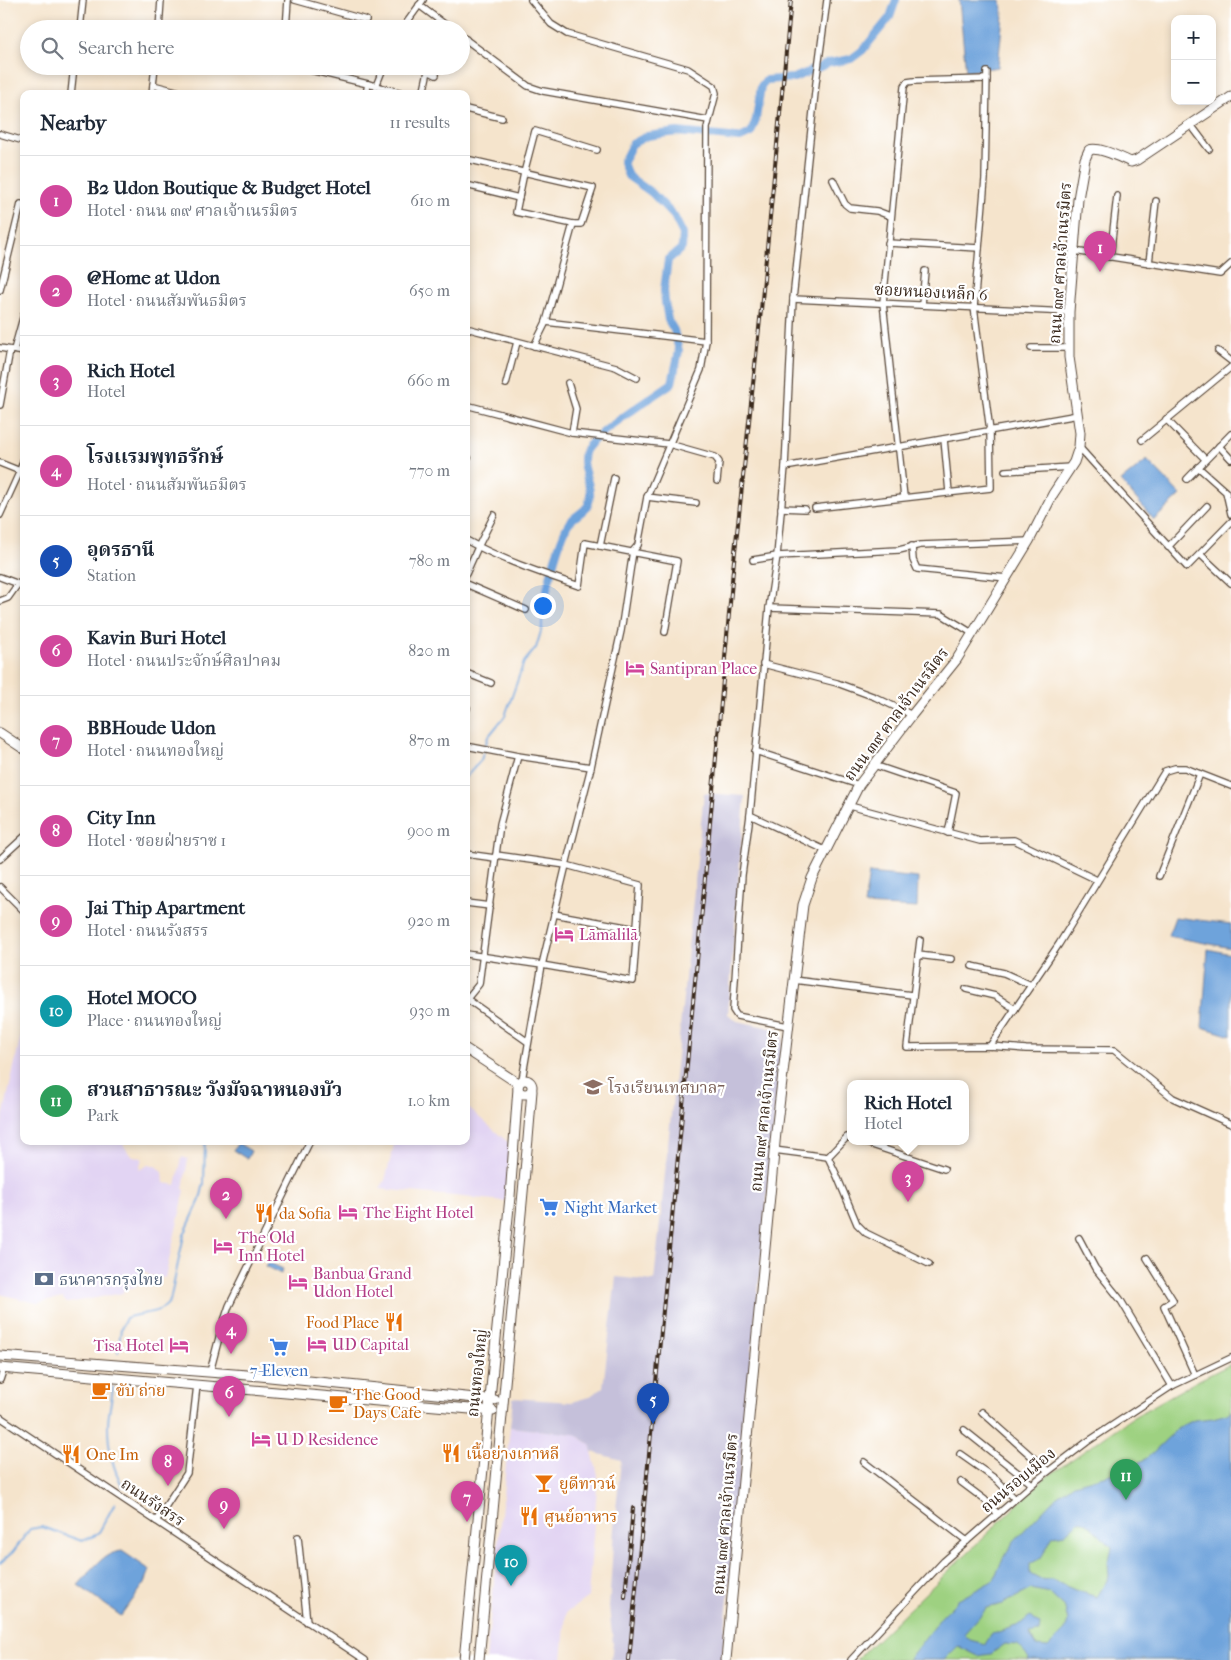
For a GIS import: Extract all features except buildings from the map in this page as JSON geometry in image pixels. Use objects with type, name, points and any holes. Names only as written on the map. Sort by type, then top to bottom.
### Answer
[{"type":"street","points":[[81,20],[83,0]]},
{"type":"street","points":[[160,20],[161,0]]},
{"type":"street","points":[[287,20],[288,0]]},
{"type":"street","points":[[295,0],[366,20]]},
{"type":"street","points":[[470,1052],[520,1084],[542,965],[591,767],[621,631],[633,551],[638,544],[647,497],[701,370],[706,341],[707,128],[716,92],[714,86],[688,69],[567,34],[551,24],[531,0]]},
{"type":"street","points":[[788,1026],[737,1016],[733,1010],[742,875],[750,815],[763,664],[785,467],[793,299],[816,83],[827,0]]},
{"type":"street","points":[[408,20],[421,2],[441,20]]},
{"type":"street","points":[[470,43],[528,86],[543,91],[708,120]]},
{"type":"street","points":[[71,90],[73,75]]},
{"type":"street","points":[[152,90],[154,75]]},
{"type":"street","points":[[331,75],[392,90]]},
{"type":"street","points":[[376,86],[380,75]]},
{"type":"street","points":[[424,90],[427,75]]},
{"type":"street","points":[[815,508],[991,488],[990,431],[974,307],[985,179],[987,76],[914,80],[905,84],[903,90],[883,303],[904,497]]},
{"type":"street","points":[[367,90],[368,84]]},
{"type":"street","points":[[153,85],[172,90]]},
{"type":"street","name":"ถนน ๓๙ ศาลเจ้าเนรมิตร","points":[[726,1660],[774,1150],[803,905],[812,878],[859,785],[957,659],[1029,541],[1053,494],[1071,467],[1079,447],[1080,433],[1069,348],[1069,312],[1081,178],[1089,150],[1093,148],[1131,162],[1142,158],[1231,97]]},
{"type":"street","points":[[470,110],[502,118]]},
{"type":"street","points":[[1191,125],[1209,149]]},
{"type":"street","points":[[470,160],[524,173],[594,188],[580,224],[516,212],[524,173],[536,132],[597,150]]},
{"type":"street","points":[[0,134],[20,140]]},
{"type":"street","points":[[833,180],[845,204],[850,208],[877,211],[890,216]]},
{"type":"street","points":[[470,186],[519,198]]},
{"type":"street","points":[[1110,257],[1117,196]]},
{"type":"street","points":[[1149,263],[1156,201]]},
{"type":"street","points":[[0,290],[20,208]]},
{"type":"street","points":[[534,346],[546,322],[574,224]]},
{"type":"street","points":[[888,244],[979,248]]},
{"type":"street","points":[[1074,251],[1220,274],[1231,264]]},
{"type":"street","points":[[922,305],[924,271]]},
{"type":"street","name":"ซอยหนองเหล็ก 6","points":[[793,299],[1069,312]]},
{"type":"street","points":[[546,322],[706,341]]},
{"type":"street","points":[[0,404],[12,350],[20,326]]},
{"type":"street","points":[[470,329],[582,357],[616,367],[637,378]]},
{"type":"street","points":[[506,384],[517,342]]},
{"type":"street","points":[[0,348],[20,351]]},
{"type":"street","points":[[1031,348],[1069,348]]},
{"type":"street","points":[[1218,351],[1231,361]]},
{"type":"street","points":[[1142,440],[1231,367]]},
{"type":"street","points":[[568,383],[576,409],[572,432]]},
{"type":"street","points":[[470,406],[572,432],[669,444],[716,457],[720,462],[717,480]]},
{"type":"street","points":[[785,467],[1078,415]]},
{"type":"street","points":[[1166,419],[1205,459]]},
{"type":"street","points":[[1187,479],[1231,434]]},
{"type":"street","points":[[944,439],[948,492]]},
{"type":"street","points":[[1218,446],[1231,459]]},
{"type":"street","points":[[1079,447],[1187,567],[1231,522]]},
{"type":"street","points":[[0,463],[20,471],[0,515]]},
{"type":"street","points":[[1005,471],[1071,467]]},
{"type":"street","points":[[1198,467],[1226,492],[1231,514]]},
{"type":"street","points":[[600,546],[614,478]]},
{"type":"street","points":[[647,497],[696,503]]},
{"type":"street","points":[[1168,547],[1207,506]]},
{"type":"street","points":[[781,508],[805,509]]},
{"type":"street","points":[[470,565],[494,515]]},
{"type":"street","points":[[753,560],[774,557],[898,550],[912,546],[1029,541]]},
{"type":"street","points":[[470,542],[545,574],[579,586],[586,543],[677,561],[665,632]]},
{"type":"street","points":[[912,546],[913,560],[917,569],[1007,578]]},
{"type":"street","points":[[1200,554],[1231,584]]},
{"type":"street","points":[[0,577],[20,585]]},
{"type":"street","points":[[0,601],[8,598],[20,586]]},
{"type":"street","points":[[470,586],[526,610]]},
{"type":"street","points":[[769,608],[942,614],[972,632]]},
{"type":"street","points":[[763,664],[838,683],[875,697],[912,715]]},
{"type":"street","points":[[470,674],[491,683]]},
{"type":"street","points":[[0,733],[20,746]]},
{"type":"street","points":[[470,747],[591,767]]},
{"type":"street","points":[[755,751],[859,785]]},
{"type":"street","points":[[470,995],[479,984],[500,824],[518,756]]},
{"type":"street","points":[[874,765],[956,793],[948,832]]},
{"type":"street","points":[[990,1046],[1059,944],[1165,772],[1174,768],[1185,768],[1231,786]]},
{"type":"street","points":[[1159,876],[1200,774]]},
{"type":"street","points":[[850,806],[980,841],[1014,840],[1097,880]]},
{"type":"street","points":[[750,815],[826,851]]},
{"type":"street","points":[[0,858],[20,840]]},
{"type":"street","points":[[470,854],[566,865],[640,885],[633,981],[470,954]]},
{"type":"street","points":[[0,887],[20,907]]},
{"type":"street","points":[[470,904],[490,906]]},
{"type":"street","points":[[554,914],[637,929]]},
{"type":"street","points":[[920,940],[907,1047],[990,1046],[1026,1049],[1114,1050],[1173,1098],[1231,1124]]},
{"type":"street","points":[[918,955],[951,959]]},
{"type":"street","points":[[972,966],[1004,973],[1031,985]]},
{"type":"street","points":[[794,980],[912,995]]},
{"type":"street","points":[[966,989],[995,996],[1015,1009]]},
{"type":"street","points":[[470,1001],[528,1042]]},
{"type":"street","name":"ถนนทองใหญ่","points":[[479,1660],[532,1090],[529,1093],[523,1094],[520,1084]]},
{"type":"street","name":"ถนนทองใหญ่","points":[[464,1660],[520,1084]]},
{"type":"street","points":[[516,1127],[529,1128]]},
{"type":"street","points":[[828,1157],[847,1137]]},
{"type":"street","points":[[209,1386],[210,1372],[229,1306],[308,1145]]},
{"type":"street","points":[[872,1145],[944,1169]]},
{"type":"street","points":[[774,1150],[828,1157]]},
{"type":"street","points":[[828,1157],[860,1228],[866,1233],[929,1264]]},
{"type":"street","points":[[1079,1238],[1095,1268],[1125,1306],[1172,1386]]},
{"type":"street","points":[[1147,1258],[1174,1300],[1164,1306],[1195,1375]]},
{"type":"street","points":[[0,1380],[4,1356],[210,1372],[502,1401]]},
{"type":"street","name":"ถนนรอบเมือง","points":[[851,1660],[944,1561],[1048,1471],[1087,1442],[1172,1386],[1231,1358]]},
{"type":"street","points":[[98,1376],[100,1364]]},
{"type":"street","points":[[2,1368],[502,1412]]},
{"type":"street","points":[[333,1397],[335,1384]]},
{"type":"street","points":[[156,1521],[187,1473],[196,1385]]},
{"type":"street","points":[[357,1399],[359,1386]]},
{"type":"street","points":[[982,1412],[1048,1471]]},
{"type":"street","name":"ถนนรังสรร","points":[[0,1417],[364,1660]]},
{"type":"street","points":[[964,1430],[1032,1484]]},
{"type":"street","points":[[960,1454],[997,1480],[1015,1499]]},
{"type":"street","points":[[864,1462],[967,1541]]},
{"type":"street","points":[[961,1482],[985,1500],[998,1514]]},
{"type":"street","points":[[298,1537],[307,1622]]},
{"type":"shaded area","points":[[704,793],[745,796],[728,1014],[737,1021],[780,1030],[783,1036],[722,1660],[611,1660],[613,1643],[609,1607],[621,1460],[592,1452],[590,1444],[574,1434],[510,1427],[513,1398],[571,1402],[589,1397],[603,1387],[616,1277],[654,1281]]},
{"type":"shaded area","points":[[20,1039],[20,1145],[124,1145],[130,1155],[142,1158],[139,1170],[148,1165],[154,1165],[163,1172],[164,1183],[176,1185],[182,1157],[188,1159],[183,1189],[185,1190],[165,1278],[148,1275],[147,1272],[143,1272],[144,1277],[140,1285],[132,1288],[124,1287],[123,1293],[67,1303],[62,1298],[37,1303],[0,1294],[1,1126]]},
{"type":"shaded area","points":[[470,1109],[510,1144],[505,1201],[380,1189],[385,1180],[394,1145],[470,1145]]},
{"type":"shaded area","points":[[510,1427],[574,1434],[590,1444],[598,1475],[588,1597],[566,1613],[562,1660],[486,1660]]},
{"type":"green space","points":[[1231,1364],[1231,1660],[856,1660],[1044,1479],[1130,1419]]},
{"type":"water","points":[[959,0],[1001,0],[1003,15],[998,67],[966,72]]},
{"type":"water","points":[[1147,460],[1181,495],[1154,520],[1121,481]]},
{"type":"water","points":[[869,873],[918,878],[917,908],[864,905]]},
{"type":"water","points":[[1175,917],[1231,924],[1231,948],[1168,936]]},
{"type":"water","points":[[1208,949],[1231,954],[1231,1036],[1202,1027]]},
{"type":"water","points":[[237,1145],[241,1145],[251,1151],[247,1159],[233,1150]]},
{"type":"water","points":[[268,1262],[283,1269],[281,1274],[265,1266]]},
{"type":"water","points":[[1231,1411],[1231,1660],[1028,1660],[1029,1658],[1017,1645],[1005,1644],[991,1654],[978,1656],[958,1646],[944,1660],[908,1660],[942,1616],[958,1600],[994,1580],[1003,1558],[1014,1541],[1056,1497],[1074,1484],[1125,1470],[1147,1458],[1178,1428],[1194,1420],[1227,1414]],"holes":[[[1079,1521],[1087,1523],[1112,1547],[1108,1564],[1109,1577],[1097,1597],[1052,1580],[1039,1579],[1030,1574],[1030,1564],[1041,1558],[1053,1536],[1065,1534]],[[1031,1589],[1049,1593],[1065,1608],[1068,1622],[1065,1630],[1048,1647],[1037,1646],[1029,1634],[1039,1632],[1040,1625],[1030,1616],[1019,1625],[992,1634],[985,1644],[970,1640],[964,1634],[987,1608],[1003,1604]]]},
{"type":"water","points":[[122,1551],[150,1570],[145,1583],[121,1616],[78,1585],[108,1555]]},
{"type":"waterway","points":[[542,610],[563,536],[571,520],[586,508],[590,499],[583,459],[584,453],[597,437],[672,383],[679,351],[674,330],[668,320],[664,290],[668,260],[682,248],[683,234],[674,216],[652,193],[628,176],[623,162],[632,144],[647,136],[677,132],[740,138],[751,133],[756,119],[761,86],[766,80],[794,78],[829,63],[851,59],[863,50],[890,17],[896,0]]},
{"type":"waterway","points":[[470,772],[481,760],[488,737],[505,716],[524,662],[536,648],[542,628],[542,610]]},
{"type":"waterway","points":[[118,1352],[121,1329],[126,1318],[156,1311],[166,1306],[170,1301],[184,1235],[200,1200],[204,1183],[205,1145]]},
{"type":"waterway","points":[[113,1387],[108,1434],[112,1458],[123,1487]]},
{"type":"waterway","points":[[0,1563],[13,1552],[30,1529],[42,1527],[82,1541],[98,1534],[115,1503]]},
{"type":"railway","points":[[629,1660],[733,570],[761,310],[791,0]]},
{"type":"railway","points":[[625,1597],[633,1508]]},
{"type":"place","name":"B2 Udon Boutique & Budget Hotel","points":[[1100,272]]},
{"type":"place","name":"Santipran Place","points":[[635,668]]},
{"type":"place","name":"Lāmalilā","points":[[564,934]]},
{"type":"place","name":"โรงเรียนเทศบาล7","points":[[593,1087]]},
{"type":"place","name":"Rich Hotel","points":[[908,1202]]},
{"type":"place","name":"Night Market","points":[[549,1207]]},
{"type":"place","name":"The Eight Hotel","points":[[348,1212]]},
{"type":"place","name":"da Sofia","points":[[264,1213]]},
{"type":"place","name":"@Home at Udon","points":[[226,1219]]},
{"type":"place","name":"The Old Inn Hotel","points":[[223,1246]]},
{"type":"place","name":"ธนาคารกรุงไทย","points":[[44,1279]]},
{"type":"place","name":"Banbua Grand Udon Hotel","points":[[298,1282]]},
{"type":"place","name":"Food Place","points":[[394,1322]]},
{"type":"place","name":"UD Capital","points":[[317,1344]]},
{"type":"place","name":"Tisa Hotel","points":[[179,1345]]},
{"type":"place","name":"7-Eleven","points":[[279,1347]]},
{"type":"place","name":"โรงเเรมพุทธรักษ์","points":[[231,1354]]},
{"type":"place","name":"ขับ ถ่าย","points":[[101,1390]]},
{"type":"place","name":"The Good Days Cafe","points":[[338,1403]]},
{"type":"place","name":"Kavin Buri Hotel","points":[[229,1417]]},
{"type":"place","name":"อุดรธานี","points":[[653,1424]]},
{"type":"place","name":"U D Residence","points":[[261,1439]]},
{"type":"place","name":"เนื้อย่างเกาหลี","points":[[451,1453]]},
{"type":"place","name":"One Im","points":[[71,1454]]},
{"type":"place","name":"ยูดีทาวน์","points":[[544,1483]]},
{"type":"place","name":"City Inn","points":[[168,1486]]},
{"type":"place","name":"สวนสาธารณะ วังมัจฉาหนองบัว","points":[[1126,1500]]},
{"type":"place","name":"ศูนย์อาหาร","points":[[529,1516]]},
{"type":"place","name":"BBHoude Udon","points":[[467,1522]]},
{"type":"place","name":"Jai Thip Apartment","points":[[224,1529]]},
{"type":"place","name":"Hotel MOCO","points":[[511,1586]]}]
